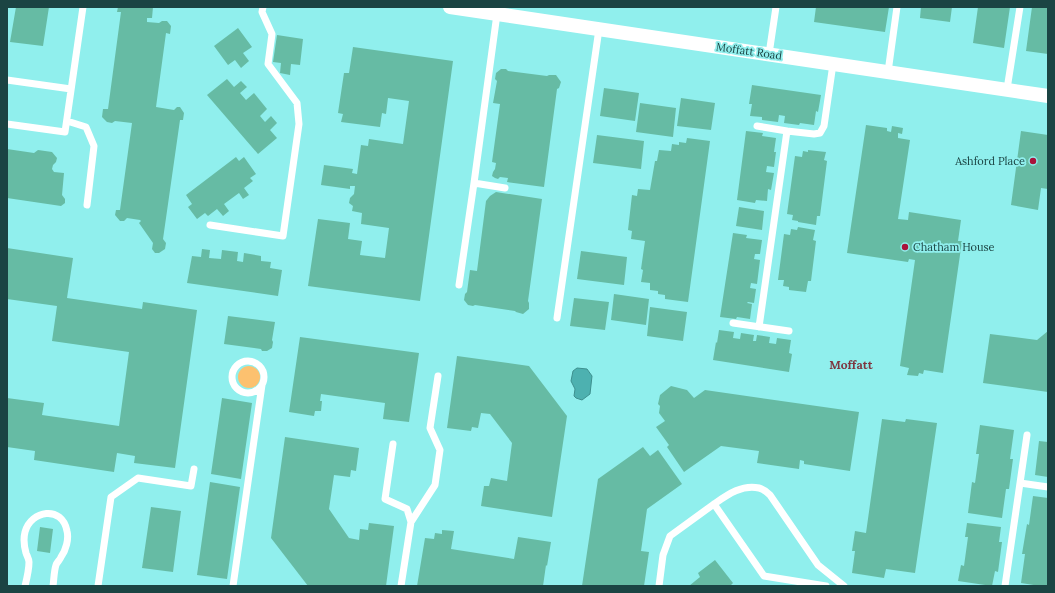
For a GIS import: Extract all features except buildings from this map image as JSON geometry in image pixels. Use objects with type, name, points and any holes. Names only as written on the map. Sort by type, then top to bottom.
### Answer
[{"type":"street","name":"Moffatt Road","points":[[450,7],[1048,96]]},
{"type":"lane","points":[[7,124],[65,132],[82,7]]},
{"type":"lane","points":[[210,225],[283,236],[299,124],[297,103],[268,64],[272,34],[262,12],[263,7]]},
{"type":"lane","points":[[769,54],[776,7]]},
{"type":"lane","points":[[888,72],[897,7]]},
{"type":"lane","points":[[1007,90],[1020,7]]},
{"type":"lane","points":[[459,285],[497,14]]},
{"type":"lane","points":[[557,318],[599,29]]},
{"type":"lane","points":[[757,126],[814,134],[820,133],[824,126],[833,64]]},
{"type":"lane","points":[[7,80],[71,89]]},
{"type":"lane","points":[[67,121],[86,127],[94,146],[87,205]]},
{"type":"lane","points":[[759,327],[787,131]]},
{"type":"lane","points":[[474,183],[505,188]]},
{"type":"lane","points":[[733,323],[788,331]]},
{"type":"lane","points":[[233,586],[262,385],[264,380],[262,370],[256,363],[251,361],[237,366],[233,374],[233,380],[238,389],[243,392],[254,392],[262,385]]},
{"type":"lane","points":[[401,586],[411,522],[435,486],[440,450],[430,428],[438,376]]},
{"type":"lane","points":[[1005,586],[1027,435]]},
{"type":"lane","points":[[393,444],[385,499],[407,510],[411,522]]},
{"type":"lane","points":[[98,586],[111,497],[138,478],[191,486],[194,469]]},
{"type":"lane","points":[[1020,483],[1048,487]]},
{"type":"lane","points":[[659,586],[663,555],[670,536],[732,492],[749,487],[760,488],[770,495],[818,565],[844,586]]},
{"type":"lane","points":[[714,504],[764,576],[826,586]]},
{"type":"lane","points":[[25,586],[29,560],[23,542],[25,532],[32,520],[39,515],[49,513],[60,517],[65,524],[67,532],[62,557],[56,564],[53,586]]},
{"type":"shaded area","points":[[249,366],[257,369],[260,377],[257,385],[249,388],[241,385],[238,377],[241,369]]},
{"type":"water","points":[[577,368],[587,369],[592,376],[590,394],[582,400],[574,396],[575,389],[571,381],[573,371]]},
{"type":"place","name":"Ashford Place","points":[[1033,161]]},
{"type":"place","name":"Chatham House","points":[[905,247]]},
{"type":"district","name":"Moffatt","points":[[851,364]]}]
